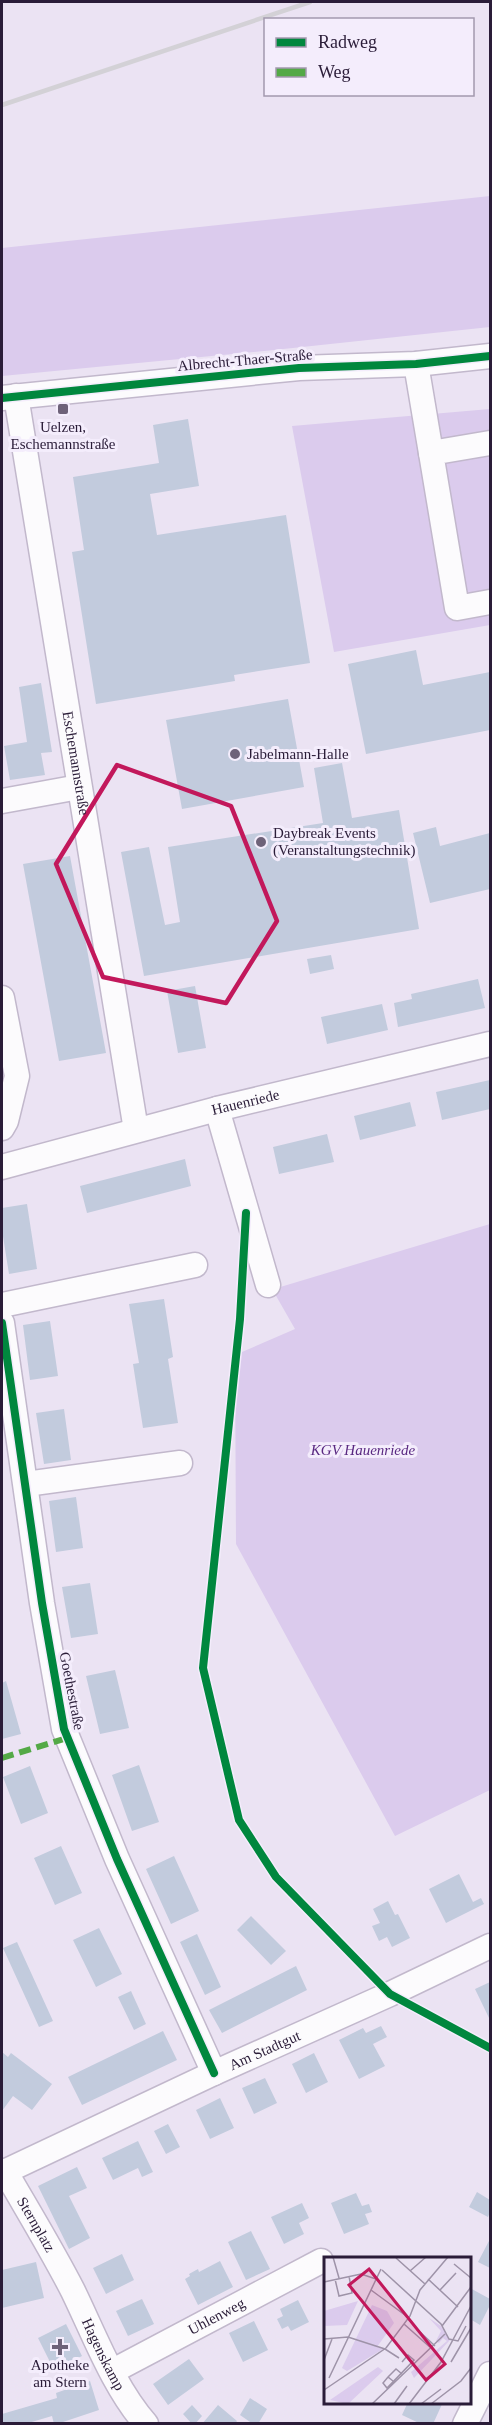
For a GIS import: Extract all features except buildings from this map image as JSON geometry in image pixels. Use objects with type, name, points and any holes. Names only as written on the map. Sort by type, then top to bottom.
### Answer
[{"type":"street","name":"Albrecht-Thaer-Straße","points":[[9,397],[299,368],[416,364],[490,356]]},
{"type":"street","points":[[416,364],[457,608],[490,602]]},
{"type":"street","name":"Eschemannstraße","points":[[9,397],[79,787],[136,1130]]},
{"type":"street","points":[[431,453],[490,443]]},
{"type":"street","points":[[2,801],[79,787]]},
{"type":"street","points":[[2,998],[16,1076],[2,1128]]},
{"type":"street","name":"Hauenriede","points":[[2,1167],[217,1109],[490,1044]]},
{"type":"street","points":[[217,1109],[268,1285]]},
{"type":"street","points":[[2,1305],[195,1265]]},
{"type":"street","name":"Goethestraße","points":[[2,1323],[42,1603],[64,1729],[117,1859],[214,2073]]},
{"type":"street","points":[[26,1484],[180,1462]]},
{"type":"street","name":"Am Stadtgut","points":[[3,2172],[214,2073],[390,1995],[490,1946]]},
{"type":"street","name":"Sternplatz","points":[[3,2172],[68,2282]]},
{"type":"street","name":"Uhlenweg","points":[[113,2371],[321,2261]]},
{"type":"street","name":"Hagenskamp","points":[[68,2282],[134,2410],[146,2424]]},
{"type":"street","points":[[465,2424],[490,2374]]},
{"type":"highlighted area","points":[[117,765],[231,806],[277,921],[226,1003],[103,977],[56,864]]},
{"type":"green space","points":[[490,196],[490,327],[2,376],[2,248]]},
{"type":"green space","points":[[490,409],[490,625],[334,652],[292,426]]},
{"type":"green space","name":"KGV Hauenriede","points":[[490,1224],[490,1790],[395,1836],[236,1544],[235,1355],[295,1329],[275,1294],[277,1288]]},
{"type":"railway","points":[[2,105],[310,2]]},
{"type":"marked path","points":[[2,1758],[67,1738]]},
{"type":"cycle path","points":[[2,398],[299,368],[416,364],[490,356]]},
{"type":"cycle path","points":[[246,1213],[240,1319],[203,1668],[239,1820],[276,1877],[390,1994],[490,2048]]},
{"type":"cycle path","points":[[2,1323],[42,1603],[64,1729],[117,1859],[214,2073]]},
{"type":"place","name":"Uelzen, Eschemannstraße","points":[[63,409]]},
{"type":"place","name":"Jabelmann-Halle","points":[[235,754]]},
{"type":"place","name":"Daybreak Events (Veranstaltungstechnik)","points":[[261,842]]},
{"type":"place","name":"Apotheke am Stern","points":[[60,2347]]}]
